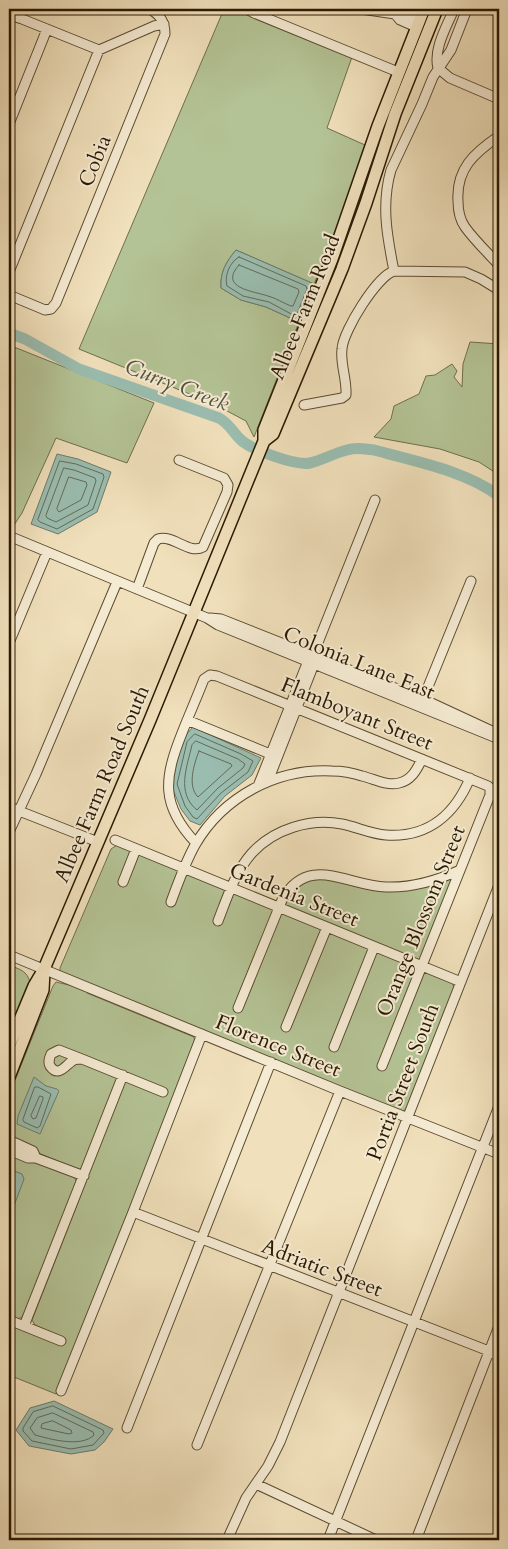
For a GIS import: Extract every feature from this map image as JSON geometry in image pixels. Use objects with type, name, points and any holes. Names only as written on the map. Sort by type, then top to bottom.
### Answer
[{"type":"main road","name":"Albee Farm Road","points":[[264,441],[273,434],[348,253],[407,82],[437,9]]},
{"type":"main road","name":"Albee Farm Road","points":[[194,612],[253,471],[264,441],[264,430],[332,259],[398,72],[420,18]]},
{"type":"main road","points":[[380,158],[375,155],[375,151],[407,63],[410,44]]},
{"type":"main road","name":"Albee Farm Road South","points":[[9,1046],[34,986],[44,970],[194,612]]},
{"type":"main road","name":"Albee Farm Road South","points":[[9,1077],[43,990],[44,970]]},
{"type":"street","points":[[9,272],[99,50],[154,26],[164,24],[158,14],[149,9]]},
{"type":"street","points":[[247,9],[398,72]]},
{"type":"street","points":[[361,9],[395,14],[404,13],[420,18]]},
{"type":"street","points":[[454,9],[437,51],[438,68],[450,78],[499,99]]},
{"type":"street","points":[[394,271],[385,216],[388,181],[398,154],[438,68],[450,50],[467,9]]},
{"type":"street","points":[[9,15],[99,50]]},
{"type":"street","name":"Cobia","points":[[9,295],[45,310],[51,309],[56,303],[164,38],[164,24]]},
{"type":"street","points":[[9,124],[47,29]]},
{"type":"street","points":[[499,136],[476,154],[464,169],[460,177],[458,199],[460,214],[465,227],[499,265]]},
{"type":"street","points":[[304,405],[342,398],[346,395],[342,353],[346,333],[377,283],[386,274],[394,271],[464,272],[481,279],[499,290]]},
{"type":"street","points":[[137,589],[156,540],[165,538],[195,549],[203,547],[227,492],[228,485],[224,478],[179,460]]},
{"type":"street","points":[[258,786],[274,756],[375,500]]},
{"type":"street","name":"Colonia Lane East","points":[[9,536],[207,618],[221,619],[312,660],[421,703],[499,738]]},
{"type":"street","points":[[9,643],[47,552]]},
{"type":"street","points":[[421,703],[471,581]]},
{"type":"street","points":[[9,832],[13,809],[33,780],[117,582]]},
{"type":"street","name":"Flamboyant Street","points":[[187,720],[204,679],[210,675],[218,676],[485,784],[490,788]]},
{"type":"street","name":"Colonia Lane East","points":[[421,703],[461,715],[499,734]]},
{"type":"street","points":[[196,843],[178,821],[168,789],[168,775],[172,760],[187,720],[274,756]]},
{"type":"street","points":[[268,781],[274,756]]},
{"type":"street","points":[[171,902],[196,843],[221,812],[258,786],[268,781],[300,772],[332,771],[356,774],[384,783],[399,783],[412,776],[422,759]]},
{"type":"street","points":[[218,920],[242,866],[252,853],[265,842],[282,832],[301,825],[320,822],[341,824],[386,835],[419,831],[434,825],[449,813],[462,795],[470,778]]},
{"type":"street","name":"Orange Blossom Street","points":[[382,1066],[490,795],[490,788]]},
{"type":"street","points":[[13,809],[98,842]]},
{"type":"street","name":"Gardenia Street","points":[[114,840],[461,982]]},
{"type":"street","points":[[123,882],[136,849]]},
{"type":"street","points":[[238,1008],[279,907],[285,894],[294,884],[304,878],[317,874],[328,874],[371,886],[396,887],[424,884],[460,870]]},
{"type":"street","name":"Portia Street South","points":[[227,1540],[246,1498],[268,1466],[280,1442],[499,885]]},
{"type":"street","points":[[286,1027],[327,927]]},
{"type":"street","points":[[334,1047],[374,947]]},
{"type":"street","name":"Florence Street","points":[[9,955],[499,1154]]},
{"type":"street","points":[[61,1391],[202,1034]]},
{"type":"street","points":[[82,1059],[163,1092]]},
{"type":"street","points":[[127,1428],[271,1062]]},
{"type":"street","points":[[24,1326],[123,1075]]},
{"type":"street","points":[[197,1445],[340,1091]]},
{"type":"street","points":[[328,1540],[499,1106]]},
{"type":"street","points":[[11,1146],[28,1158],[36,1158],[84,1176]]},
{"type":"street","name":"Adriatic Street","points":[[133,1212],[499,1355]]},
{"type":"street","points":[[9,1320],[61,1341]]},
{"type":"street","points":[[416,1540],[499,1326]]},
{"type":"street","points":[[256,1484],[376,1540]]},
{"type":"green space","points":[[224,9],[241,9],[240,12],[352,57],[327,128],[365,145],[347,207],[314,284],[236,250],[224,268],[221,288],[241,300],[266,307],[299,322],[254,437],[246,421],[214,404],[79,349]]},
{"type":"green space","points":[[470,342],[499,344],[499,475],[479,462],[440,449],[374,437],[391,419],[394,406],[419,394],[426,376],[435,375],[452,364],[457,371],[454,377],[462,387],[463,364]]},
{"type":"green space","points":[[9,345],[154,403],[127,463],[56,438],[22,513],[10,531]]},
{"type":"green space","points":[[117,845],[452,982],[455,990],[407,1110],[398,1111],[60,972],[60,968],[111,849]]},
{"type":"green space","points":[[328,877],[367,888],[452,880],[419,960],[286,906],[286,902],[299,886],[308,881]]},
{"type":"green space","points":[[9,965],[25,973],[30,983],[9,1035]]},
{"type":"green space","points":[[56,982],[88,991],[87,993],[194,1037],[195,1043],[56,1394],[9,1375],[9,1324],[63,1337],[35,1325],[32,1320],[89,1174],[41,1154],[9,1137],[9,1095]]},
{"type":"green space","points":[[9,1154],[35,1161],[74,1177],[77,1182],[24,1316],[18,1319],[9,1315]]},
{"type":"water","points":[[236,250],[314,284],[299,322],[266,307],[241,300],[221,288],[224,268]]},
{"type":"water","points":[[57,454],[78,459],[111,472],[97,512],[58,534],[31,524]]},
{"type":"water","points":[[193,727],[261,758],[252,775],[225,796],[200,825],[190,821],[181,809],[171,785],[182,739]]},
{"type":"water","points":[[34,1077],[46,1086],[59,1091],[40,1134],[17,1124],[18,1116]]},
{"type":"water","points":[[9,1169],[22,1174],[24,1179],[9,1219]]},
{"type":"water","points":[[54,1401],[113,1429],[104,1442],[95,1450],[71,1454],[29,1446],[16,1430],[30,1408]]},
{"type":"waterway","name":"Curry Creek","points":[[9,333],[25,339],[79,369],[219,418],[247,444],[274,456],[295,462],[310,463],[350,449],[374,450],[455,473],[486,487],[499,496]]}]
